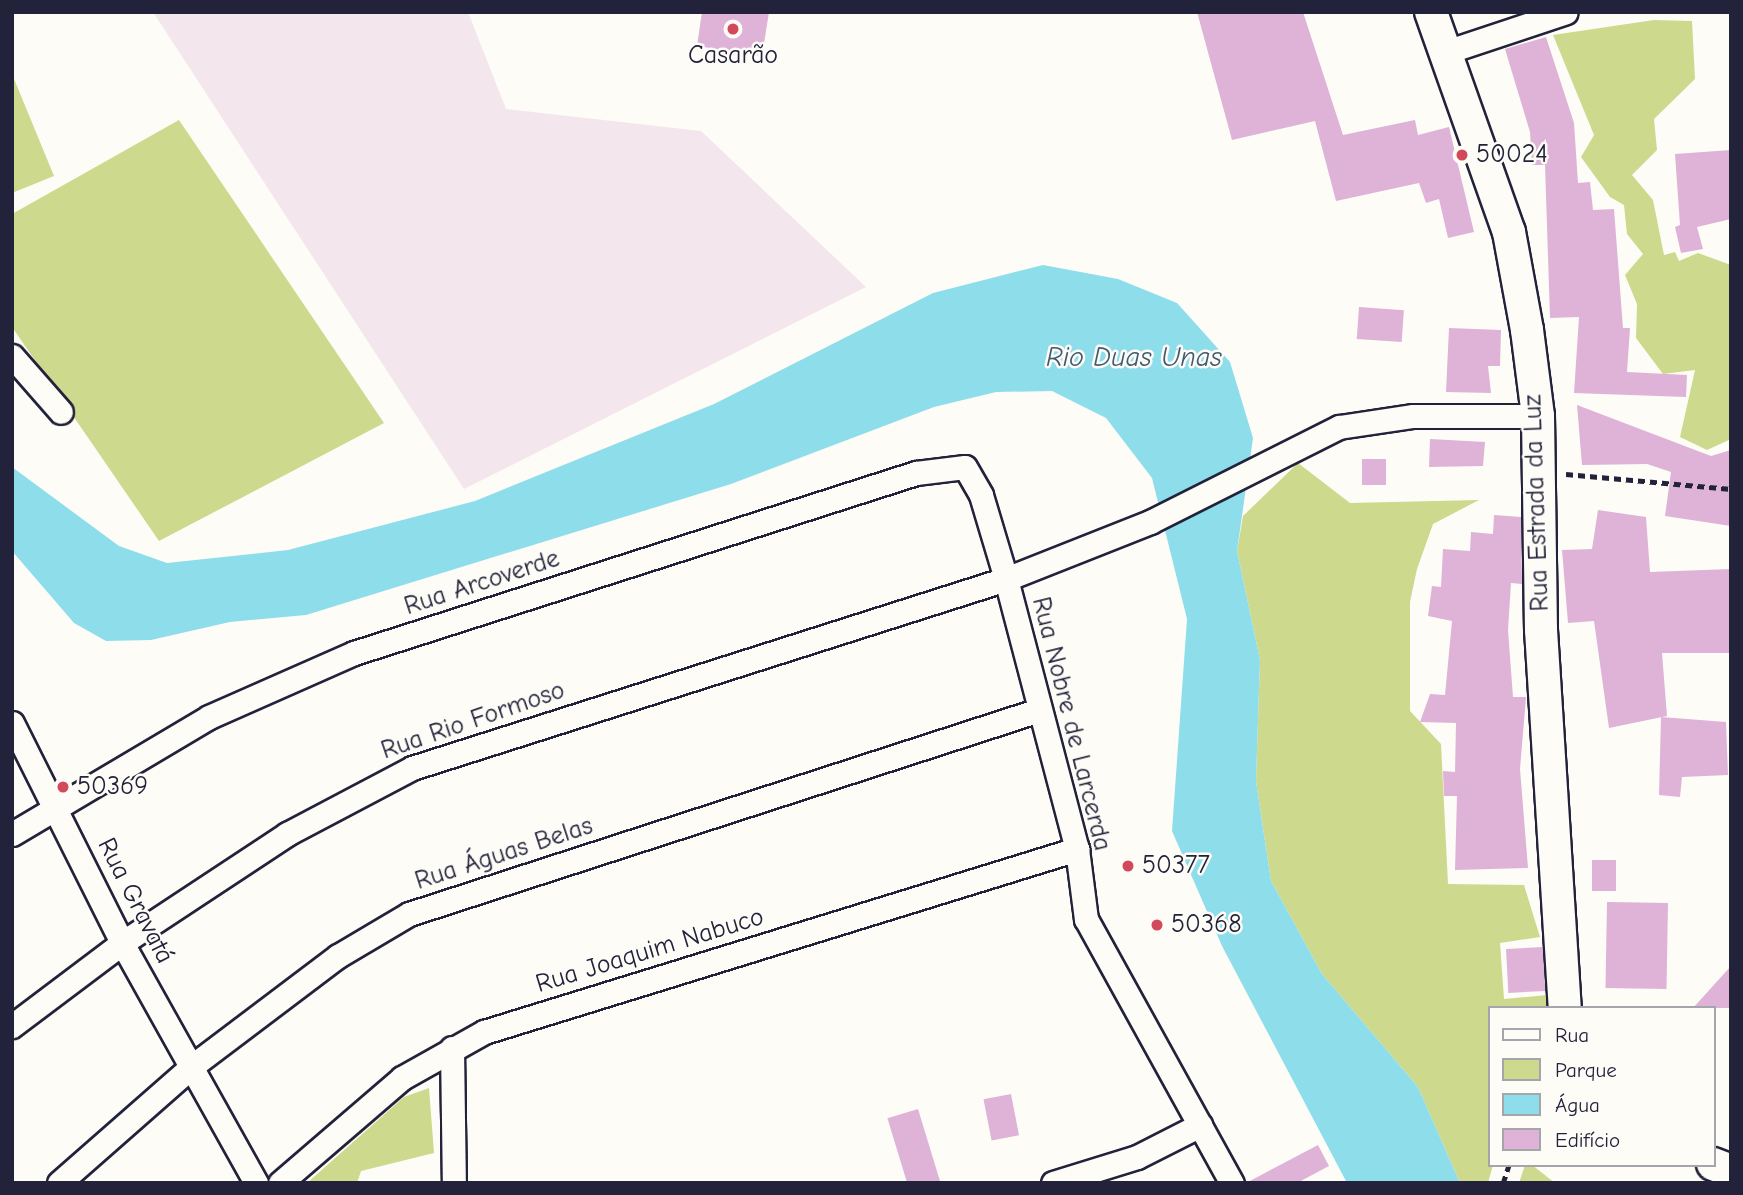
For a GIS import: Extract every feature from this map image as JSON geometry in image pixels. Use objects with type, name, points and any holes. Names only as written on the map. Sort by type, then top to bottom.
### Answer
[{"type":"main road","name":"Rua Estrada da Luz","points":[[1431,12],[1508,232],[1538,416],[1537,473],[1551,843],[1565,1006]]},
{"type":"street","points":[[1446,52],[1566,12]]},
{"type":"street","points":[[12,356],[61,412]]},
{"type":"street","name":"Rua Rio Formoso","points":[[12,1026],[122,943],[287,834],[412,768],[1006,579],[1150,522],[1263,462],[1364,419],[1538,416]]},
{"type":"street","name":"Rua Arcoverde","points":[[12,834],[209,717],[385,643],[916,473],[965,467],[981,495]]},
{"type":"street","name":"Rua Nobre de Larcerda","points":[[981,495],[1006,579],[1036,711],[1077,849],[1089,927],[1232,1183]]},
{"type":"street","name":"Rua Águas Belas","points":[[59,1183],[191,1067],[338,956],[409,914],[1036,711]]},
{"type":"street","name":"Rua Gravatá","points":[[12,723],[58,808],[122,943],[256,1183]]},
{"type":"street","name":"Rua Joaquim Nabuco","points":[[280,1183],[402,1078],[452,1048],[530,1017],[1077,849]]},
{"type":"street","points":[[452,1048],[454,1183]]},
{"type":"street","points":[[1053,1183],[1137,1157],[1200,1125]]},
{"type":"street","points":[[1120,1183],[1137,1157]]},
{"type":"path","points":[[1537,473],[1731,489]]},
{"type":"shaded area","points":[[153,12],[468,12],[506,109],[701,131],[866,287],[464,489]]},
{"type":"green space","points":[[1654,20],[1692,21],[1695,79],[1654,119],[1657,150],[1632,175],[1653,200],[1664,255],[1675,252],[1679,261],[1698,253],[1731,265],[1731,439],[1707,450],[1680,437],[1695,370],[1663,374],[1636,338],[1637,304],[1625,275],[1643,254],[1627,234],[1624,205],[1610,197],[1581,157],[1594,135],[1553,35]]},
{"type":"green space","points":[[12,74],[54,176],[12,193]]},
{"type":"green space","points":[[179,120],[384,423],[159,541],[12,327],[12,214]]},
{"type":"green space","points":[[1298,463],[1350,503],[1479,500],[1433,524],[1417,569],[1410,602],[1410,711],[1441,744],[1448,884],[1524,885],[1540,937],[1500,943],[1504,999],[1547,995],[1554,1006],[1488,1006],[1488,1167],[1492,1167],[1488,1183],[1460,1183],[1418,1087],[1322,974],[1271,881],[1256,781],[1260,660],[1237,551],[1243,516]]},
{"type":"green space","points":[[429,1088],[434,1153],[361,1171],[357,1183],[307,1183],[404,1097]]},
{"type":"green space","points":[[1524,1167],[1535,1167],[1555,1183],[1519,1183]]},
{"type":"water","name":"Rio Duas Unas","points":[[1043,265],[1118,279],[1177,303],[1230,362],[1253,438],[1237,551],[1260,660],[1256,781],[1271,881],[1322,974],[1418,1087],[1460,1183],[1347,1183],[1222,946],[1172,831],[1187,619],[1152,478],[1106,418],[1052,391],[996,392],[934,407],[731,484],[306,615],[230,622],[151,640],[106,641],[74,623],[12,551],[12,467],[119,546],[167,563],[288,550],[475,501],[714,404],[933,293]]},
{"type":"building","name":"Casarão","points":[[702,12],[769,12],[762,56],[697,46]]},
{"type":"building","points":[[1197,12],[1303,12],[1343,135],[1415,120],[1418,135],[1449,127],[1474,232],[1448,238],[1439,199],[1426,203],[1419,183],[1336,201],[1315,121],[1232,140]]},
{"type":"building","points":[[1546,37],[1574,123],[1578,183],[1590,182],[1593,210],[1614,209],[1623,328],[1630,328],[1627,372],[1687,375],[1686,397],[1574,393],[1579,317],[1550,318],[1545,165],[1532,165],[1530,132],[1505,49]]},
{"type":"building","points":[[1731,150],[1731,219],[1697,227],[1703,249],[1681,253],[1675,227],[1680,225],[1675,154]]},
{"type":"building","points":[[1359,307],[1404,310],[1402,342],[1357,339]]},
{"type":"building","points":[[1449,328],[1501,330],[1500,366],[1488,366],[1491,393],[1446,392]]},
{"type":"building","points":[[1577,405],[1711,456],[1731,450],[1731,526],[1665,516],[1671,472],[1647,464],[1582,465]]},
{"type":"building","points":[[1430,439],[1485,442],[1483,466],[1429,467]]},
{"type":"building","points":[[1362,459],[1386,459],[1386,485],[1362,485]]},
{"type":"building","points":[[1598,510],[1646,517],[1650,572],[1731,569],[1731,653],[1662,653],[1667,716],[1609,728],[1594,621],[1568,623],[1562,550],[1592,549]]},
{"type":"building","points":[[1494,515],[1521,517],[1522,584],[1511,583],[1508,630],[1513,697],[1526,697],[1520,769],[1528,868],[1455,870],[1457,796],[1444,796],[1443,771],[1455,772],[1456,723],[1420,722],[1430,694],[1445,695],[1452,621],[1428,616],[1432,586],[1441,587],[1443,549],[1470,551],[1471,532],[1493,534]]},
{"type":"building","points":[[1661,717],[1726,722],[1728,775],[1682,777],[1680,797],[1659,795]]},
{"type":"building","points":[[1592,860],[1616,860],[1616,891],[1592,891]]},
{"type":"building","points":[[1607,902],[1668,903],[1666,989],[1605,988]]},
{"type":"building","points":[[1543,947],[1545,991],[1508,993],[1506,949]]},
{"type":"building","points":[[1731,966],[1731,1008],[1695,1006]]},
{"type":"building","points":[[1011,1094],[1019,1135],[992,1141],[984,1099]]},
{"type":"building","points":[[918,1109],[941,1183],[907,1183],[887,1118]]},
{"type":"building","points":[[1318,1145],[1329,1166],[1297,1183],[1246,1183]]},
{"type":"place","name":"Casarão","points":[[733,29]]},
{"type":"place","name":"50024","points":[[1462,155]]},
{"type":"place","name":"50369","points":[[63,787]]},
{"type":"place","name":"50377","points":[[1128,866]]},
{"type":"place","name":"50368","points":[[1157,925]]}]
